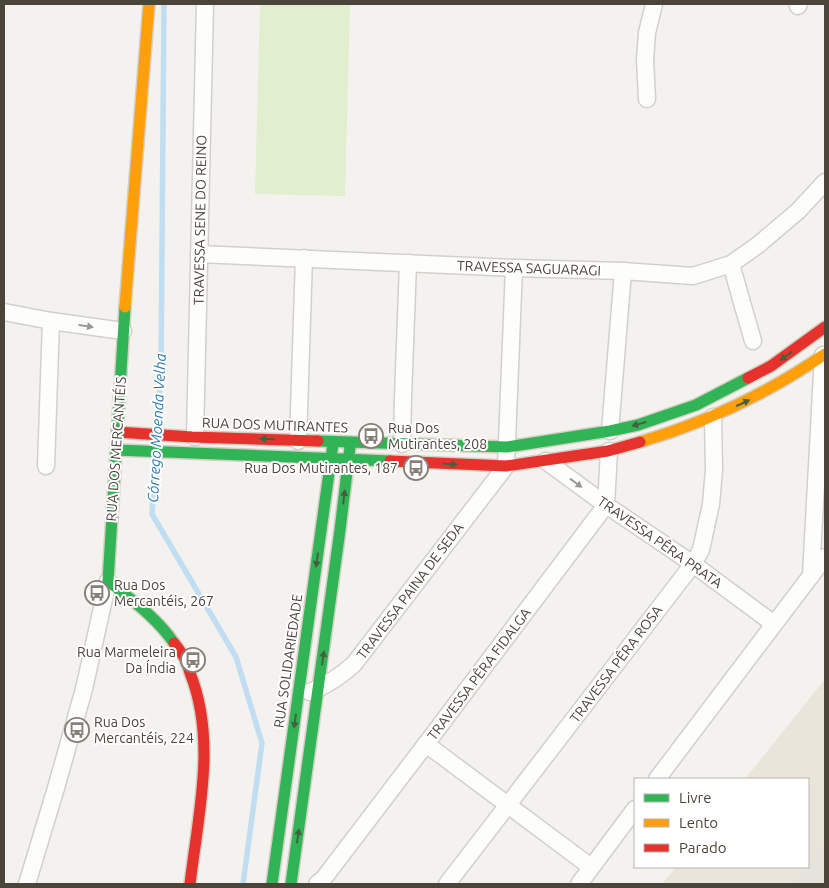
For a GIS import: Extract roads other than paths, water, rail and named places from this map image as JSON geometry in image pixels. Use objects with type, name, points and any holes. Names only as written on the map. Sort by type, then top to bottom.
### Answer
[{"type":"main road","name":"RUA DOS MERCANTÉIS","points":[[108,582],[123,331],[149,4]]},
{"type":"main road","name":"RUA DOS MUTIRANTES","points":[[117,432],[194,437],[507,447],[638,425],[696,404],[771,366],[825,327]]},
{"type":"main road","points":[[116,450],[506,466],[546,461],[609,451],[668,434],[713,417],[764,393],[824,354]]},
{"type":"main road","name":"RUA SOLIDARIEDADE","points":[[272,884],[334,442]]},
{"type":"main road","points":[[291,884],[351,443]]},
{"type":"main road","points":[[108,582],[150,616],[164,630],[180,651],[189,668],[198,693],[203,722],[204,754],[190,884]]},
{"type":"street","name":"TRAVESSA SENE DO REINO","points":[[194,437],[205,4]]},
{"type":"street","points":[[647,99],[645,59],[647,33],[654,4]]},
{"type":"street","name":"TRAVESSA SAGUARAGI","points":[[199,254],[623,271],[693,276],[731,264],[758,246],[798,210],[825,182]]},
{"type":"street","points":[[298,440],[304,258]]},
{"type":"street","points":[[402,444],[402,398],[408,263]]},
{"type":"street","points":[[731,264],[753,341]]},
{"type":"street","points":[[506,466],[514,268]]},
{"type":"street","points":[[610,431],[623,271]]},
{"type":"street","points":[[4,312],[123,331]]},
{"type":"street","points":[[46,466],[51,321]]},
{"type":"street","points":[[811,576],[824,354]]},
{"type":"street","name":"TRAVESSA PÊRA ROSA","points":[[448,884],[693,564],[701,550],[711,504],[714,470],[713,417]]},
{"type":"street","points":[[606,505],[609,451]]},
{"type":"street","name":"TRAVESSA PÊRA PRATA","points":[[546,461],[606,505],[693,564],[774,624]]},
{"type":"street","name":"TRAVESSA PAINA DE SEDA","points":[[298,698],[339,677],[354,664],[506,466]]},
{"type":"street","name":"TRAVESSA PÊRA FIDALGA","points":[[317,884],[324,878],[606,505]]},
{"type":"street","points":[[658,778],[825,556]]},
{"type":"street","name":"RUA DOS MERCANTÉIS","points":[[26,884],[84,689],[108,582]]},
{"type":"street","points":[[426,744],[591,867]]},
{"type":"street","points":[[579,884],[634,809]]},
{"type":"waterway","name":"Córrego Moenda Velha","points":[[157,429],[161,371],[164,4]]},
{"type":"waterway","name":"Córrego Moenda Velha","points":[[156,456],[152,514],[236,657],[262,743],[243,884]]},
{"type":"place","name":"Rua Dos Mutirantes, 208","points":[[371,436]]},
{"type":"place","name":"Rua Dos Mutirantes, 187","points":[[416,468]]},
{"type":"place","name":"Rua Dos Mercantéis, 267","points":[[97,593]]},
{"type":"place","name":"Rua Marmeleira Da Índia","points":[[193,660]]},
{"type":"place","name":"Rua Dos Mercantéis, 224","points":[[77,730]]}]
